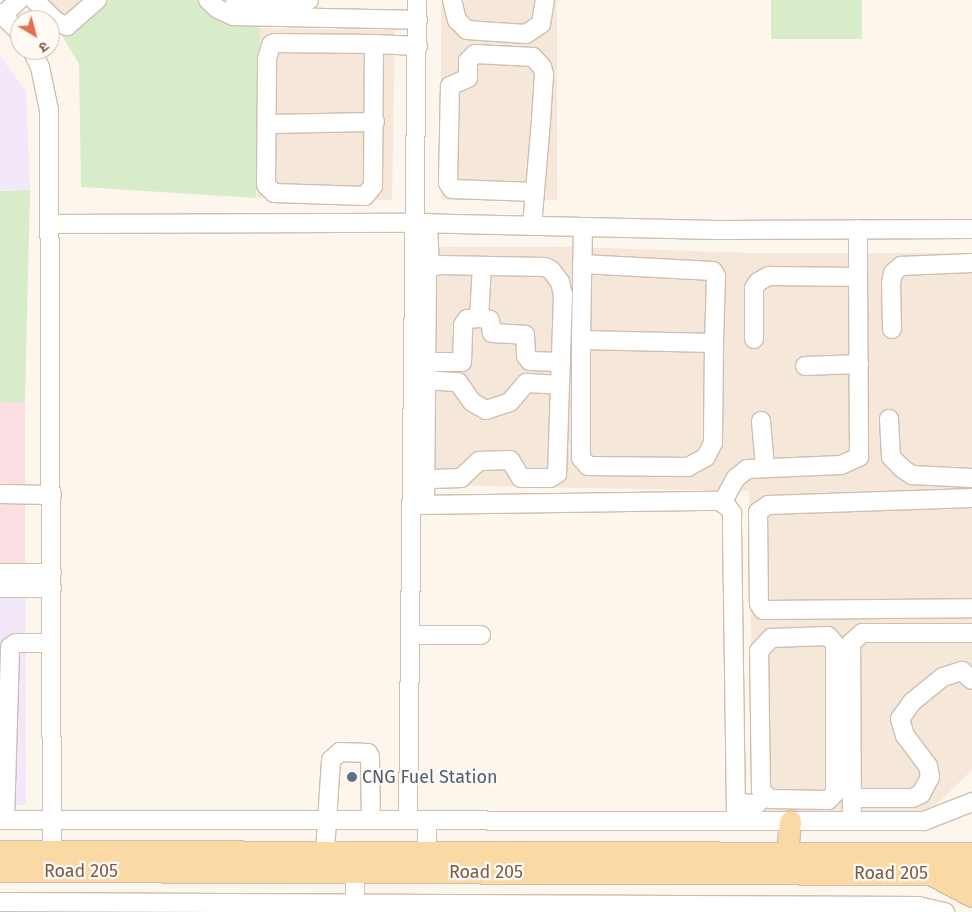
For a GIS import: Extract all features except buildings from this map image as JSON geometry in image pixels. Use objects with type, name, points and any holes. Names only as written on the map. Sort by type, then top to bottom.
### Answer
[{"type":"main road","points":[[787,852],[790,821]]},
{"type":"main road","points":[[944,853],[972,841]]},
{"type":"main road","name":"Road 205","points":[[0,851],[972,853]]},
{"type":"main road","name":"Road 205","points":[[0,871],[972,874]]},
{"type":"main road","points":[[928,873],[972,896]]},
{"type":"street","points":[[1,14],[19,0]]},
{"type":"street","points":[[34,0],[57,22],[67,26],[97,0]]},
{"type":"street","points":[[208,0],[218,9],[233,16],[418,20]]},
{"type":"street","points":[[235,0],[300,6],[309,0]]},
{"type":"street","points":[[408,820],[410,635],[418,505],[420,223],[417,0]]},
{"type":"street","points":[[452,0],[457,20],[467,30],[526,34],[541,24],[545,0]]},
{"type":"street","points":[[374,44],[376,179],[365,196],[280,194],[270,190],[266,185],[267,50],[271,45],[275,43],[374,44],[418,46]]},
{"type":"street","points":[[532,226],[535,192],[542,68],[533,57],[475,54],[468,61],[468,78],[450,86],[450,187],[535,192]]},
{"type":"street","points":[[36,60],[42,74],[49,110],[52,495],[50,820],[52,851]]},
{"type":"street","points":[[267,124],[375,122]]},
{"type":"street","points":[[418,505],[425,480],[427,274],[430,268],[420,223]]},
{"type":"street","points":[[51,224],[420,223],[583,227],[972,229]]},
{"type":"street","points":[[582,264],[713,271],[716,276],[712,443],[706,458],[688,467],[588,466],[581,458],[581,340],[582,264],[583,227]]},
{"type":"street","points":[[722,503],[741,474],[747,469],[841,465],[854,461],[861,449],[858,229]]},
{"type":"street","points":[[892,329],[891,283],[893,273],[901,266],[972,263]]},
{"type":"street","points":[[425,480],[461,478],[479,461],[510,460],[521,478],[554,476],[559,470],[563,295],[556,276],[545,267],[439,265],[430,268]]},
{"type":"street","points":[[479,318],[482,266]]},
{"type":"street","points":[[754,339],[754,288],[763,278],[858,277]]},
{"type":"street","points":[[426,362],[462,362],[463,325],[467,319],[479,318],[490,320],[492,333],[525,335],[526,356],[530,361],[561,362]]},
{"type":"street","points":[[581,340],[714,344]]},
{"type":"street","points":[[805,366],[859,364]]},
{"type":"street","points":[[426,380],[458,382],[472,402],[486,410],[510,402],[526,383],[560,385]]},
{"type":"street","points":[[889,419],[891,457],[903,469],[912,475],[972,478]]},
{"type":"street","points":[[761,421],[765,468]]},
{"type":"street","points":[[0,494],[52,495]]},
{"type":"street","points":[[972,498],[768,505],[758,512],[758,517],[759,604],[763,610],[972,608]]},
{"type":"street","points":[[418,505],[722,503],[732,513],[736,812]]},
{"type":"street","points":[[0,573],[12,583],[52,581]]},
{"type":"street","points":[[852,821],[851,643],[862,633],[972,633]]},
{"type":"street","points":[[410,635],[481,635]]},
{"type":"street","points":[[828,636],[835,644],[835,793],[828,800],[770,799],[765,796],[761,790],[759,651],[771,638],[828,636]]},
{"type":"street","points":[[51,643],[16,643],[10,647],[4,669],[2,820],[427,820],[736,812],[790,821],[924,821],[972,802]]},
{"type":"street","points":[[852,798],[912,798],[922,794],[930,777],[928,766],[905,736],[900,719],[912,702],[943,676],[962,671],[972,680]]},
{"type":"street","points":[[324,851],[329,819],[332,760],[340,752],[368,753],[372,763],[371,820]]},
{"type":"street","points":[[736,812],[757,804],[765,796]]},
{"type":"street","points":[[427,820],[427,852]]},
{"type":"street","points":[[355,872],[355,908]]},
{"type":"street","points":[[0,902],[355,908],[670,909],[918,906],[945,912]]},
{"type":"street","points":[[14,912],[150,906],[180,909],[182,912]]},
{"type":"shaded area","points":[[27,0],[90,0],[60,30],[60,10],[37,10]]},
{"type":"shaded area","points":[[441,0],[557,0],[557,200],[441,200]]},
{"type":"shaded area","points":[[260,28],[395,30],[392,200],[257,198]]},
{"type":"shaded area","points":[[0,56],[26,91],[30,190],[0,190]]},
{"type":"shaded area","points":[[425,247],[579,247],[749,253],[972,253],[972,770],[926,815],[754,816],[749,491],[422,485]]},
{"type":"shaded area","points":[[0,402],[25,402],[25,593],[0,593]]},
{"type":"shaded area","points":[[0,593],[26,593],[26,805],[0,805]]},
{"type":"green space","points":[[90,0],[206,0],[217,10],[260,28],[256,198],[81,187],[79,64],[60,30]]},
{"type":"green space","points":[[771,0],[862,0],[862,39],[771,39]]},
{"type":"green space","points":[[30,190],[25,402],[0,402],[0,191]]},
{"type":"place","name":"CNG Fuel Station","points":[[352,777]]}]
